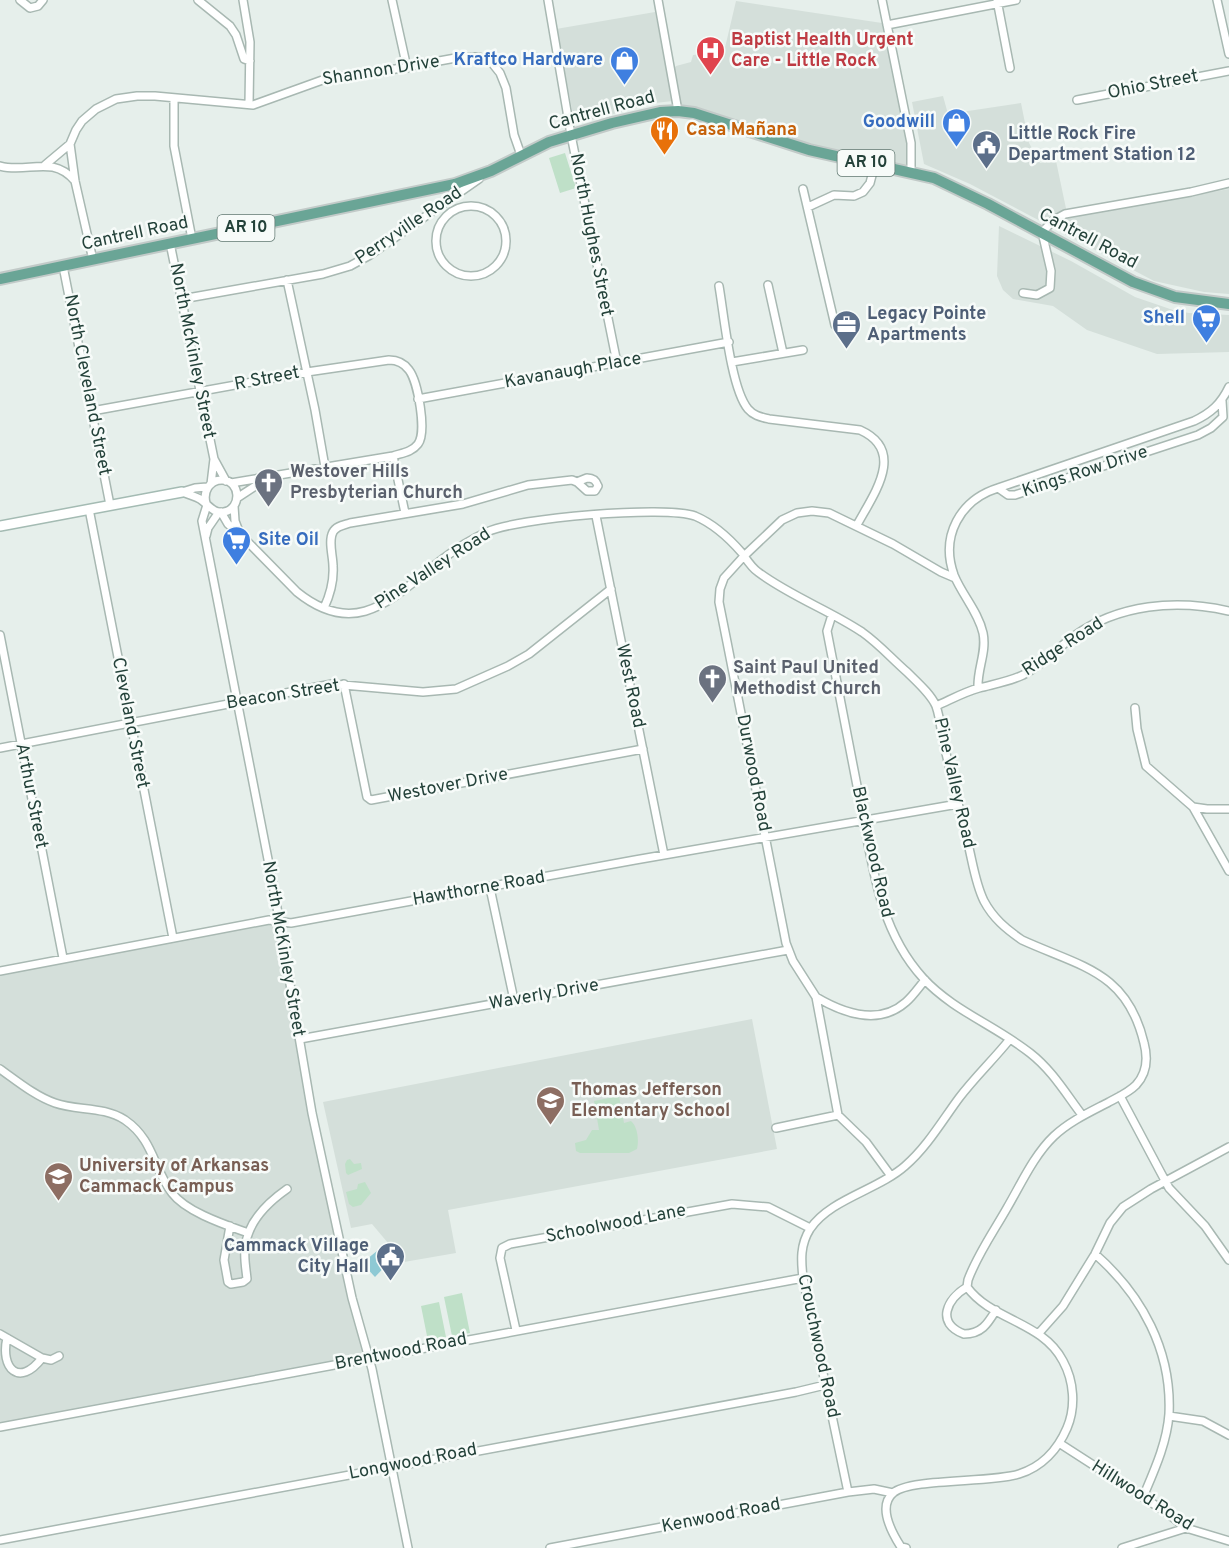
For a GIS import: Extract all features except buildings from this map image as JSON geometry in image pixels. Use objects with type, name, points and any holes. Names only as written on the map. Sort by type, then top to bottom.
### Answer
[{"type":"main road","name":"Cantrell Road","points":[[0,279],[455,184],[491,171],[549,142],[630,118],[678,111],[709,117],[809,150],[934,178],[1042,232],[1133,282],[1197,301],[1229,304]]},
{"type":"street","points":[[20,0],[30,8],[38,6],[43,0]]},
{"type":"street","points":[[198,0],[230,26],[237,36],[244,59],[250,61]]},
{"type":"street","points":[[243,0],[248,22],[249,105]]},
{"type":"street","points":[[392,0],[407,68]]},
{"type":"street","name":"North Hughes Street","points":[[548,0],[571,135],[617,363]]},
{"type":"street","points":[[658,0],[678,111]]},
{"type":"street","points":[[882,0],[911,143],[911,172]]},
{"type":"street","points":[[887,25],[1016,0]]},
{"type":"street","points":[[1217,0],[1229,54]]},
{"type":"street","points":[[997,2],[1010,68]]},
{"type":"street","name":"Shannon Drive","points":[[45,165],[70,144],[82,121],[110,101],[137,96],[249,105],[265,103],[328,78],[407,68],[466,56],[479,57],[492,63],[500,73],[506,88],[514,135],[521,155]]},
{"type":"street","name":"Ohio Street","points":[[1077,100],[1229,71]]},
{"type":"street","points":[[174,99],[174,146],[192,239]]},
{"type":"street","points":[[70,144],[75,181],[93,260]]},
{"type":"street","points":[[808,207],[834,195],[854,196],[863,192],[870,183],[875,164]]},
{"type":"street","points":[[0,166],[19,169],[45,165],[63,172],[75,181]]},
{"type":"street","name":"Perryville Road","points":[[182,299],[337,271],[363,259],[491,171]]},
{"type":"street","points":[[1023,293],[1040,294],[1048,291],[1051,285],[1051,271],[1042,232],[1054,220],[1065,214],[1229,183]]},
{"type":"street","points":[[803,189],[836,325]]},
{"type":"street","points":[[456,195],[464,207]]},
{"type":"street","points":[[474,206],[485,209],[501,223],[505,233],[506,244],[498,264],[479,275],[468,276],[453,271],[441,260],[438,252],[436,235],[443,220],[464,207],[474,206]]},
{"type":"street","name":"North McKinley Street","points":[[170,243],[214,459]]},
{"type":"street","name":"North Cleveland Street","points":[[63,266],[110,505]]},
{"type":"street","points":[[287,280],[325,466]]},
{"type":"street","points":[[768,285],[783,353]]},
{"type":"street","points":[[719,286],[732,362],[744,404],[753,414],[780,421],[856,428],[876,440],[883,454],[884,469],[856,525]]},
{"type":"street","name":"Kavanaugh Place","points":[[418,399],[729,342]]},
{"type":"street","points":[[732,362],[803,350]]},
{"type":"street","name":"R Street","points":[[92,411],[307,372],[395,360],[405,365],[410,371],[423,427],[421,439],[414,448],[393,456]]},
{"type":"street","name":"Kings Row Drive","points":[[978,688],[984,644],[976,614],[956,578],[950,538],[956,519],[973,500],[998,488],[1008,495],[1016,495],[1198,435],[1211,428],[1223,417],[1222,401],[1229,387]]},
{"type":"street","points":[[998,488],[1184,424],[1209,413],[1222,401]]},
{"type":"street","points":[[0,526],[182,492],[209,486],[221,480],[229,482],[268,478],[325,466],[393,456],[405,513]]},
{"type":"street","points":[[214,459],[235,488],[237,498],[234,506],[235,521],[240,534]]},
{"type":"street","points":[[207,504],[205,493],[209,486],[214,459]]},
{"type":"street","points":[[237,498],[268,478]]},
{"type":"street","points":[[324,608],[333,578],[331,543],[333,531],[336,528],[475,501],[528,485],[572,480],[577,482]]},
{"type":"street","points":[[182,492],[194,496],[214,511],[228,511],[234,506]]},
{"type":"street","name":"North McKinley Street","points":[[207,504],[201,521],[279,923],[312,1113],[352,1298],[369,1358],[408,1548]]},
{"type":"street","name":"Cleveland Street","points":[[89,509],[172,938]]},
{"type":"street","points":[[205,538],[208,528],[220,512]]},
{"type":"street","name":"Pine Valley Road","points":[[220,512],[228,524],[305,599],[324,608],[345,613],[377,608],[396,597],[450,553],[498,527],[525,521],[654,512],[688,514],[717,529],[755,570],[765,577],[862,632],[915,680],[936,706],[980,892],[987,905],[1000,924],[1022,939],[1098,973],[1117,987],[1130,1005],[1141,1033],[1147,1061],[1143,1076],[1138,1083],[1120,1096],[1082,1115],[1048,1142],[974,1267],[967,1287]]},
{"type":"street","name":"Durwood Road","points":[[838,1115],[816,997],[788,950],[719,602],[720,589],[724,578],[744,556],[782,520],[797,513],[824,512],[856,525],[956,578]]},
{"type":"street","name":"West Road","points":[[596,516],[664,855]]},
{"type":"street","name":"Beacon Street","points":[[0,748],[332,684],[429,692],[445,691],[466,685],[530,654],[611,589]]},
{"type":"street","name":"Ridge Road","points":[[936,706],[978,688],[1005,682],[1024,674],[1076,635],[1121,613],[1149,606],[1175,604],[1229,611]]},
{"type":"street","name":"Blackwood Road","points":[[832,615],[827,631],[864,821],[886,918],[904,955],[925,980],[945,998],[1032,1054],[1051,1072],[1082,1115]]},
{"type":"street","name":"Arthur Street","points":[[0,635],[63,958]]},
{"type":"street","name":"Westover Drive","points":[[344,684],[367,797],[371,800],[643,749]]},
{"type":"street","points":[[1135,708],[1137,729],[1146,766],[1193,807],[1229,871]]},
{"type":"street","name":"Hawthorne Road","points":[[0,970],[269,920],[291,924],[664,855],[958,804]]},
{"type":"street","points":[[1193,807],[1229,809]]},
{"type":"street","points":[[490,888],[514,1000]]},
{"type":"street","name":"Waverly Drive","points":[[300,1039],[788,950]]},
{"type":"street","points":[[816,997],[846,1012],[864,1015],[879,1014],[891,1011],[905,1003],[925,980]]},
{"type":"street","points":[[810,1228],[829,1211],[904,1167],[916,1155],[961,1095],[1010,1039]]},
{"type":"street","points":[[0,1069],[31,1090],[56,1103],[100,1110],[124,1120],[144,1137],[167,1186],[175,1197],[192,1208],[248,1233]]},
{"type":"street","points":[[1120,1096],[1165,1182],[1205,1226],[1229,1260]]},
{"type":"street","points":[[776,1128],[838,1115],[866,1142],[891,1176]]},
{"type":"street","points":[[1039,1333],[1063,1306],[1095,1254],[1110,1223],[1123,1207],[1229,1147]]},
{"type":"street","points":[[230,1226],[224,1264],[228,1282],[231,1284],[243,1282],[247,1278],[244,1251],[248,1233],[268,1204],[288,1189]]},
{"type":"street","name":"Schoolwood Lane","points":[[516,1330],[500,1258],[502,1248],[510,1244],[732,1204],[768,1207],[810,1228]]},
{"type":"street","name":"Crouchwood Road","points":[[810,1228],[801,1252],[803,1278],[848,1492]]},
{"type":"street","points":[[1095,1254],[1133,1293],[1151,1325],[1164,1362],[1168,1416],[1159,1457],[1143,1497]]},
{"type":"street","name":"Brentwood Road","points":[[0,1427],[803,1278]]},
{"type":"street","points":[[903,1548],[890,1528],[887,1518],[888,1501],[893,1493],[908,1486],[1016,1475],[1042,1462],[1059,1443],[1067,1427],[1072,1399],[1070,1381],[1060,1356],[1039,1333],[978,1300],[967,1287],[956,1294],[949,1303],[948,1317],[955,1329],[964,1334],[980,1331],[996,1310]]},
{"type":"street","points":[[42,1358],[36,1367],[28,1372],[19,1374],[10,1371],[4,1364],[2,1356],[4,1336],[42,1358],[51,1360],[59,1356]]},
{"type":"street","name":"Longwood Road","points":[[0,1540],[796,1392],[825,1384]]},
{"type":"street","points":[[1168,1416],[1203,1421],[1229,1435]]},
{"type":"street","name":"Hillwood Road","points":[[1059,1443],[1143,1497],[1186,1528],[1229,1541]]},
{"type":"street","name":"Kenwood Road","points":[[550,1548],[848,1492],[878,1489],[893,1493]]},
{"type":"street","points":[[1122,1548],[1186,1528]]},
{"type":"shaded area","points":[[736,1],[882,23],[896,68],[911,143],[911,172],[678,111],[671,71],[676,66],[691,62],[693,55],[724,52]]},
{"type":"shaded area","points":[[655,12],[673,101],[655,103],[575,124],[556,29]]},
{"type":"shaded area","points":[[943,96],[948,114],[1021,103],[1029,143],[1040,163],[1056,161],[1068,218],[1229,189],[1229,294],[1204,292],[1154,281],[970,184],[924,164],[912,102]]},
{"type":"shaded area","points":[[999,226],[1071,261],[1135,297],[1173,310],[1229,315],[1229,352],[1157,354],[1087,330],[1053,306],[1013,299],[1003,290],[997,276]]},
{"type":"shaded area","points":[[269,920],[279,923],[304,1067],[369,1358],[0,1427],[0,971]]},
{"type":"shaded area","name":"Thomas Jefferson Elementary School","points":[[752,1019],[777,1149],[448,1210],[456,1253],[404,1262],[372,1224],[351,1228],[323,1102]]},
{"type":"green space","points":[[565,153],[576,188],[560,193],[549,158]]},
{"type":"green space","points":[[619,1096],[624,1123],[631,1121],[637,1130],[637,1149],[629,1153],[580,1153],[576,1151],[575,1143],[586,1140],[592,1130],[599,1130],[594,1101]]},
{"type":"green space","points":[[350,1159],[354,1164],[361,1163],[362,1169],[348,1175],[345,1164]]},
{"type":"green space","points":[[365,1182],[371,1193],[361,1205],[353,1207],[349,1204],[346,1192],[357,1189],[358,1184]]},
{"type":"green space","points":[[462,1293],[470,1333],[452,1336],[444,1297]]},
{"type":"green space","points":[[439,1302],[446,1337],[428,1341],[421,1306]]},
{"type":"water","points":[[382,1247],[392,1259],[375,1277],[362,1263]]},
{"type":"place","name":"Baptist Health Urgent Care - Little Rock","points":[[710,76]]},
{"type":"place","name":"Kraftco Hardware","points":[[624,86]]},
{"type":"place","name":"Goodwill","points":[[956,148]]},
{"type":"place","name":"Casa Mañana","points":[[665,156]]},
{"type":"place","name":"Little Rock Fire Department Station 12","points":[[987,170]]},
{"type":"place","name":"Shell","points":[[1206,344]]},
{"type":"place","name":"Legacy Pointe Apartments","points":[[846,350]]},
{"type":"place","name":"Westover Hills Presbyterian Church","points":[[269,508]]},
{"type":"place","name":"Site Oil","points":[[237,566]]},
{"type":"place","name":"Saint Paul United Methodist Church","points":[[712,704]]},
{"type":"place","name":"Thomas Jefferson Elementary School","points":[[550,1126]]},
{"type":"place","name":"University of Arkansas Cammack Campus","points":[[58,1202]]},
{"type":"place","name":"Cammack Village City Hall","points":[[390,1282]]}]
